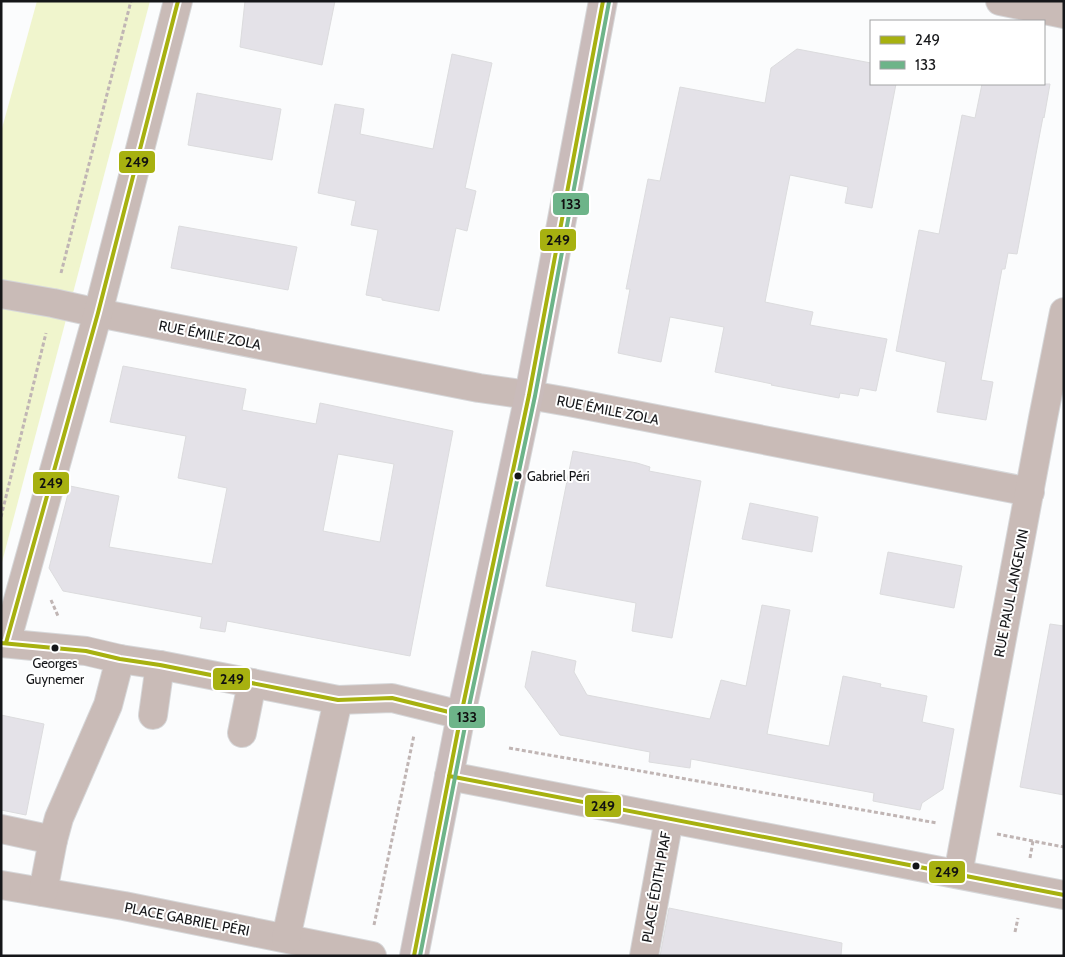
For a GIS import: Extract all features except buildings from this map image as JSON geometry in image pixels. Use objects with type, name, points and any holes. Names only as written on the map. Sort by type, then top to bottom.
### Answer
[{"type":"main road","points":[[414,956],[449,776],[528,395],[603,1]]},
{"type":"street","points":[[178,1],[98,313],[4,643],[86,651],[338,700],[392,698],[462,715]]},
{"type":"street","points":[[1000,1],[1064,14]]},
{"type":"street","name":"RUE ÉMILE ZOLA","points":[[1,294],[479,388],[528,395],[1030,492]]},
{"type":"street","name":"RUE PAUL LANGEVIN","points":[[958,874],[1030,492],[1053,420],[1064,312]]},
{"type":"street","points":[[43,892],[52,840],[59,818],[108,705],[120,659]]},
{"type":"street","points":[[153,715],[160,665]]},
{"type":"street","points":[[242,733],[252,683]]},
{"type":"street","points":[[286,938],[338,700]]},
{"type":"street","points":[[449,776],[1064,895]]},
{"type":"street","name":"PLACE ÉDITH PIAF","points":[[644,956],[668,819]]},
{"type":"street","points":[[1,829],[52,840]]},
{"type":"street","name":"PLACE GABRIEL PÉRI","points":[[1,885],[124,906],[370,955]]},
{"type":"path","points":[[1,517],[53,303],[131,1]]},
{"type":"path","points":[[370,955],[414,731]]},
{"type":"path","points":[[509,748],[1064,847]]},
{"type":"green space","points":[[37,1],[150,1],[1,566],[1,132]]},
{"type":"transit line","name":"249","points":[[6,643],[98,313],[178,1]]},
{"type":"transit line","name":"249","points":[[414,956],[461,715],[529,395],[603,1]]},
{"type":"transit line","name":"133","points":[[420,956],[467,716],[535,396],[609,2]]},
{"type":"transit line","name":"249","points":[[1,643],[86,651],[338,700],[392,698],[461,715]]},
{"type":"transit line","name":"249","points":[[449,776],[1064,895]]},
{"type":"place","name":"Gabriel Péri","points":[[518,476]]},
{"type":"place","name":"Georges Guynemer","points":[[55,648]]}]
